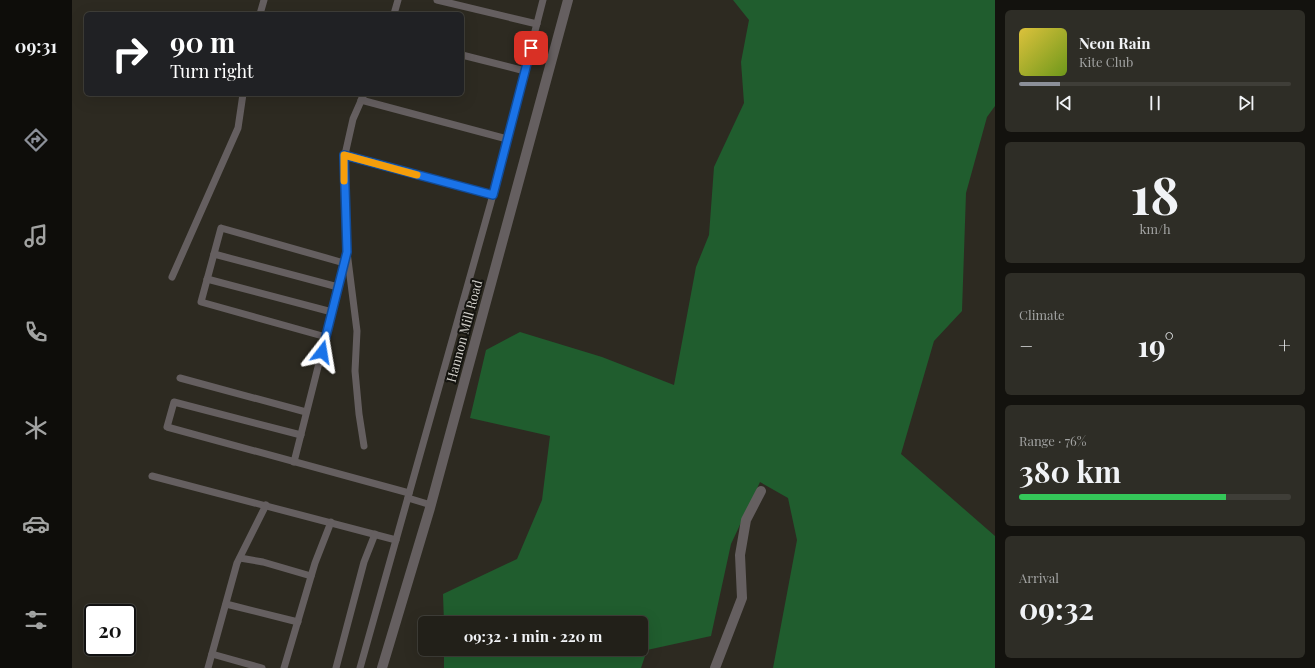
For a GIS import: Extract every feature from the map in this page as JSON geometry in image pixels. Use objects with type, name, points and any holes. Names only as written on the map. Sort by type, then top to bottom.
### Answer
[{"type":"street","name":"Hannon Mill Road","points":[[382,668],[431,505],[568,0]]},
{"type":"street","points":[[715,668],[742,598],[740,555],[746,520],[761,491]]},
{"type":"lane","points":[[261,12],[264,0]]},
{"type":"lane","points":[[395,12],[398,0]]},
{"type":"lane","points":[[437,0],[537,24]]},
{"type":"lane","points":[[360,668],[493,195],[543,0]]},
{"type":"lane","points":[[464,56],[525,71]]},
{"type":"lane","points":[[172,277],[238,128],[243,96]]},
{"type":"lane","points":[[364,446],[359,414],[355,370],[357,331],[347,252],[344,155],[353,119],[363,97],[507,139]]},
{"type":"lane","points":[[344,155],[493,195]]},
{"type":"lane","points":[[326,337],[201,302],[221,228],[344,263]]},
{"type":"lane","points":[[294,462],[347,252]]},
{"type":"lane","points":[[214,254],[338,287]]},
{"type":"lane","points":[[207,278],[332,312]]},
{"type":"lane","points":[[180,378],[306,412]]},
{"type":"lane","points":[[300,435],[174,402],[167,427],[294,462],[409,496],[431,505]]},
{"type":"lane","points":[[152,476],[396,540]]},
{"type":"lane","points":[[208,668],[240,558],[266,506]]},
{"type":"lane","points":[[284,668],[315,563],[331,522]]},
{"type":"lane","points":[[336,668],[364,562],[375,534]]},
{"type":"lane","points":[[240,558],[262,562],[311,576]]},
{"type":"lane","points":[[226,604],[298,622]]},
{"type":"lane","points":[[212,654],[262,668]]},
{"type":"green space","points":[[733,0],[995,0],[995,106],[987,117],[966,193],[962,311],[934,341],[901,454],[995,536],[995,668],[773,668],[797,540],[788,498],[760,482],[731,544],[711,636],[648,650],[648,616],[444,616],[443,594],[517,559],[542,500],[550,436],[470,418],[486,350],[520,332],[602,357],[674,385],[696,267],[709,235],[714,167],[744,103],[741,62],[749,20]]},
{"type":"green space","points":[[444,656],[645,656],[641,668],[444,668]]},
{"type":"slow traffic","points":[[344,181],[344,155],[417,175]]},
{"type":"route","points":[[322,352],[347,252],[344,155],[493,195],[531,48]]}]
